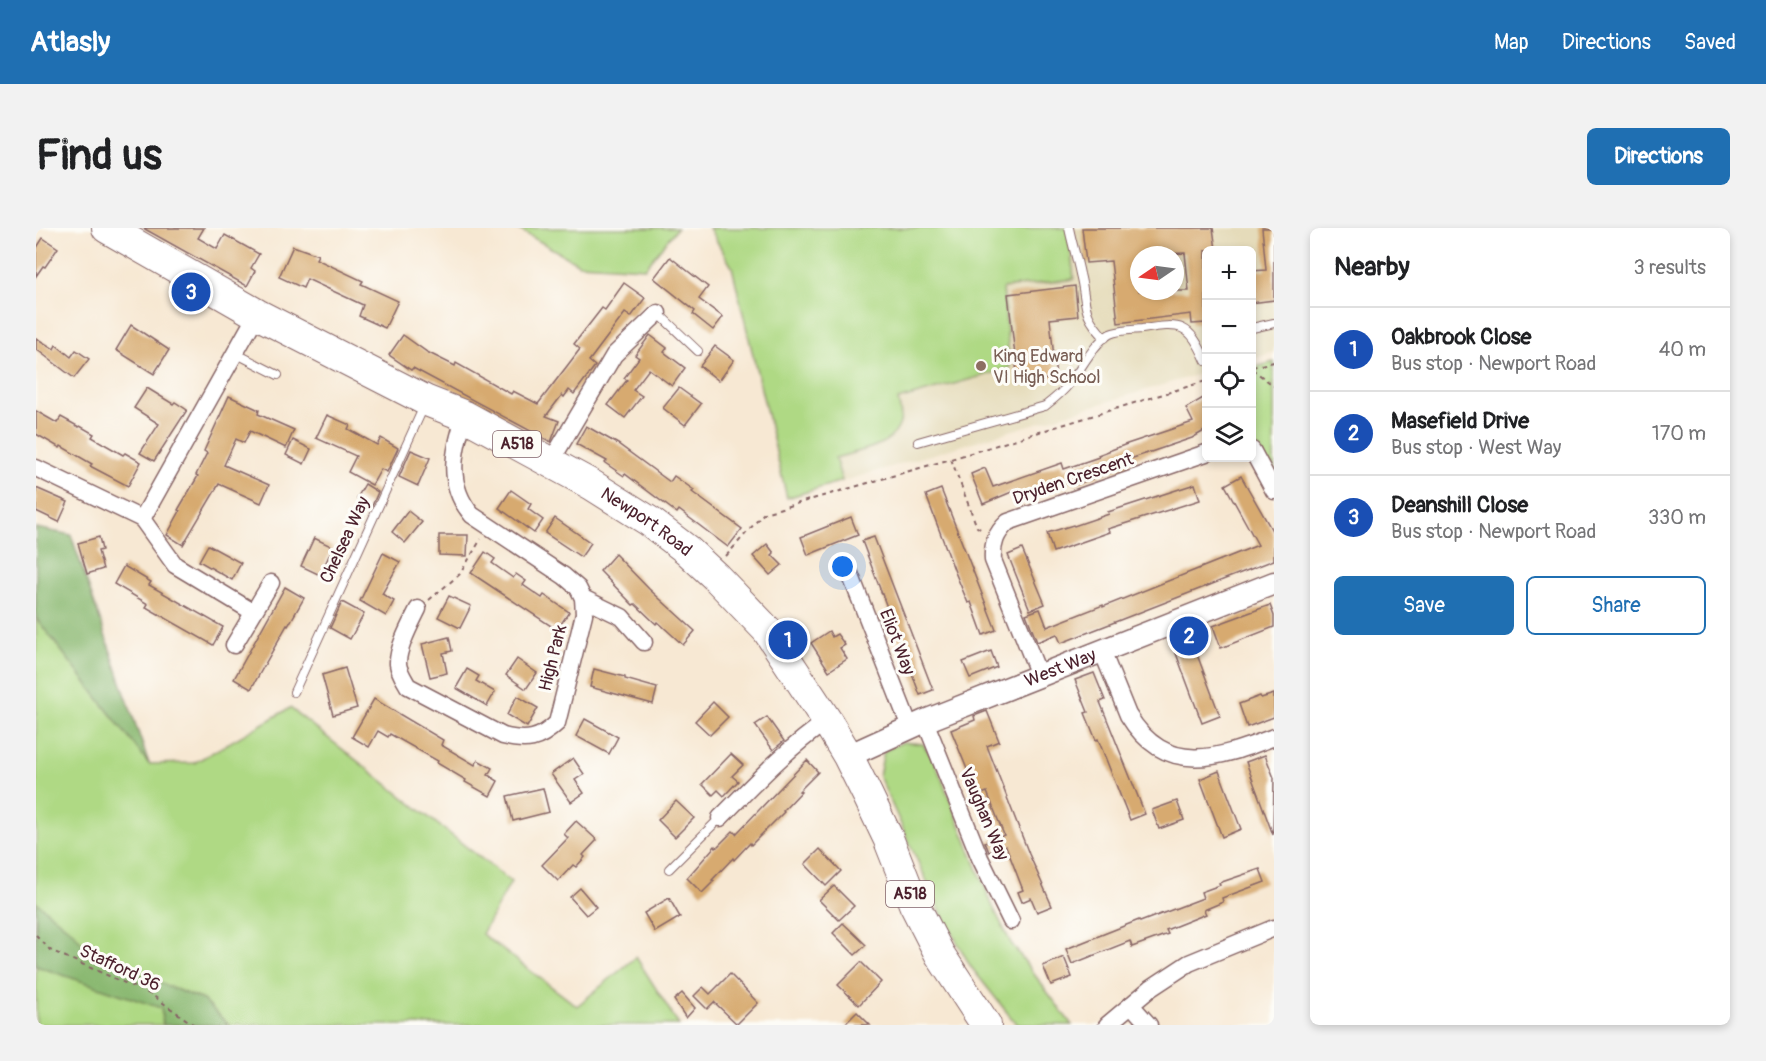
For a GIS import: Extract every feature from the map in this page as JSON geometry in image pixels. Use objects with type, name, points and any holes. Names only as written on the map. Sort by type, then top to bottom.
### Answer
[{"type":"highway","name":"Newport Road","points":[[123,232],[257,314],[427,401],[465,416],[592,485],[640,515],[687,550],[767,630],[827,721],[848,756],[888,838],[914,904],[940,955],[986,1025]]},
{"type":"street","points":[[550,463],[614,355],[658,313]]},
{"type":"street","points":[[142,519],[257,314]]},
{"type":"street","points":[[465,416],[457,439],[454,460],[458,494],[464,506],[472,515],[564,576],[578,588],[582,598],[622,618],[644,642]]},
{"type":"street","name":"Dryden Crescent","points":[[995,538],[1008,522],[1202,454]]},
{"type":"street","points":[[1256,459],[1274,492]]},
{"type":"street","points":[[36,468],[142,519],[175,565],[253,612]]},
{"type":"street","points":[[995,538],[993,560],[1040,675]]},
{"type":"street","name":"Eliot Way","points":[[849,571],[917,724]]},
{"type":"street","points":[[234,645],[271,583]]},
{"type":"street","name":"West Way","points":[[848,756],[917,724],[1274,583]]},
{"type":"street","name":"High Park","points":[[418,609],[405,635],[398,663],[401,675],[408,686],[503,736],[528,740],[539,737],[557,723],[585,614],[582,598]]},
{"type":"street","points":[[1102,651],[1128,716],[1152,744],[1164,751],[1190,758],[1205,758],[1237,751],[1274,737]]},
{"type":"street","points":[[720,818],[784,754],[803,737],[827,721]]},
{"type":"street","name":"Vaughan Way","points":[[917,724],[1011,921]]},
{"type":"street","points":[[1107,1025],[1151,988],[1188,963],[1274,928]]},
{"type":"street","points":[[1131,1005],[1149,1025]]},
{"type":"lane","points":[[1069,228],[1083,285],[1088,318],[1105,338]]},
{"type":"lane","points":[[658,313],[698,351]]},
{"type":"lane","points":[[1256,327],[1274,323]]},
{"type":"lane","points":[[918,442],[1045,406],[1058,396],[1099,344],[1111,333],[1178,325],[1202,344]]},
{"type":"lane","points":[[236,353],[278,375]]},
{"type":"lane","name":"Chelsea Way","points":[[294,692],[427,401]]},
{"type":"lane","points":[[669,869],[720,818]]},
{"type":"path","points":[[1256,367],[1274,362]]},
{"type":"path","points":[[1256,372],[1274,386]]},
{"type":"path","points":[[726,556],[764,513],[1202,382]]},
{"type":"path","points":[[951,459],[977,527],[995,538]]},
{"type":"path","points":[[418,609],[460,574],[482,537],[472,515]]},
{"type":"path","name":"Stafford 36","points":[[36,935],[50,950],[152,995],[194,1025]]},
{"type":"shaded area","name":"King Edward VI High School","points":[[709,228],[1274,228],[1274,352],[1256,358],[1256,246],[1202,246],[1202,373],[787,498],[732,267]]},
{"type":"green space","points":[[516,228],[677,228],[645,268],[579,264]]},
{"type":"green space","points":[[709,228],[1068,228],[1074,279],[1003,288],[1010,368],[898,400],[901,414],[894,434],[871,448],[835,458],[842,481],[787,498],[732,267]]},
{"type":"green space","points":[[1274,362],[1274,477],[1256,447],[1256,367]]},
{"type":"green space","points":[[36,528],[90,596],[149,764],[194,763],[290,708],[511,882],[482,934],[577,1006],[636,957],[679,1025],[36,1025]]},
{"type":"green space","points":[[36,528],[71,535],[149,764],[36,618]]},
{"type":"green space","points":[[903,742],[923,744],[935,762],[992,905],[1011,943],[1072,1025],[1017,1025],[971,967],[943,917],[879,776],[884,751]]},
{"type":"green space","points":[[36,902],[73,932],[88,950],[203,1000],[229,1025],[163,1025],[161,1008],[36,966]]},
{"type":"building","points":[[143,228],[204,228],[198,238],[217,249],[225,235],[259,254],[251,268],[255,271],[247,286]]},
{"type":"building","points":[[1082,228],[1213,228],[1215,246],[1202,246],[1202,323],[1192,324],[1191,314],[1118,323],[1111,261],[1086,263]]},
{"type":"building","points":[[1262,228],[1274,228],[1274,300],[1256,302],[1256,271],[1266,270]]},
{"type":"building","points":[[43,238],[58,248],[36,276],[36,249]]},
{"type":"building","points":[[293,246],[318,255],[316,259],[363,281],[361,284],[398,301],[385,328],[359,316],[363,305],[307,279],[303,288],[279,277]]},
{"type":"building","points":[[670,257],[708,287],[699,299],[723,317],[713,330],[693,314],[695,311],[654,278]]},
{"type":"building","points":[[624,283],[645,298],[631,317],[625,313],[589,361],[595,366],[574,394],[569,390],[564,397],[562,395],[546,416],[559,421],[551,442],[413,368],[411,370],[389,355],[403,335],[427,352],[455,366],[456,363],[511,394],[513,391],[538,404],[580,349],[574,344],[602,308],[605,310]]},
{"type":"building","points":[[1075,286],[1078,316],[1050,319],[1056,378],[1018,382],[1008,294]]},
{"type":"building","points":[[131,325],[169,350],[154,374],[116,350]]},
{"type":"building","points":[[650,335],[667,348],[664,352],[685,368],[672,386],[649,369],[633,390],[642,396],[625,418],[608,405],[627,380],[624,378],[639,358],[635,355]]},
{"type":"building","points":[[36,338],[54,349],[56,345],[71,357],[76,350],[89,359],[74,378],[36,349]]},
{"type":"building","points":[[715,346],[734,360],[719,381],[700,366]]},
{"type":"building","points":[[147,388],[187,410],[154,461],[140,453],[159,424],[134,408]]},
{"type":"building","points":[[679,388],[701,404],[685,425],[663,408]]},
{"type":"building","points":[[229,396],[259,410],[258,414],[294,430],[286,448],[250,431],[244,443],[236,439],[224,465],[269,485],[261,503],[219,484],[183,545],[167,535],[180,511],[178,510],[198,476],[196,475],[207,453],[204,451]]},
{"type":"building","points":[[1202,399],[1202,432],[1192,438],[1127,460],[1129,466],[1074,485],[1073,480],[1017,499],[1014,491],[983,504],[971,474],[985,468],[993,487],[1062,463],[1064,469],[1127,444],[1193,422],[1186,408]]},
{"type":"building","points":[[36,411],[57,423],[61,417],[80,426],[94,434],[92,437],[123,455],[125,453],[141,462],[128,486],[90,466],[92,464],[61,446],[60,448],[36,434]]},
{"type":"building","points":[[327,415],[350,425],[348,429],[377,445],[381,438],[398,448],[387,472],[381,469],[372,485],[348,472],[356,456],[316,438]]},
{"type":"building","points":[[586,426],[618,444],[670,482],[674,476],[742,529],[728,547],[679,510],[677,513],[625,474],[624,476],[605,463],[607,461],[576,444]]},
{"type":"building","points":[[293,440],[311,449],[304,464],[286,455]]},
{"type":"building","points":[[411,450],[430,458],[418,486],[399,477]]},
{"type":"building","points":[[1241,476],[1274,534],[1274,560],[1061,643],[1057,634],[1037,642],[1026,614],[1040,609],[1047,627],[1258,545],[1225,485]]},
{"type":"building","points":[[365,484],[378,492],[372,506],[357,498]]},
{"type":"building","points":[[1195,484],[1200,500],[1108,529],[1110,532],[1053,552],[1047,533],[1074,526],[1109,514],[1108,512]]},
{"type":"building","points":[[36,488],[68,502],[59,522],[36,511]]},
{"type":"building","points":[[941,489],[996,630],[983,635],[971,602],[968,603],[955,572],[926,495]]},
{"type":"building","points":[[511,490],[531,504],[528,509],[543,520],[534,533],[499,508]]},
{"type":"building","points":[[408,511],[422,522],[405,543],[392,532]]},
{"type":"building","points":[[851,517],[858,535],[808,555],[801,537]]},
{"type":"building","points":[[555,518],[591,543],[581,557],[545,533]]},
{"type":"building","points":[[439,535],[468,535],[467,556],[439,555]]},
{"type":"building","points":[[99,537],[102,550],[98,551],[103,569],[87,574],[78,543]]},
{"type":"building","points":[[874,537],[933,690],[920,695],[862,541]]},
{"type":"building","points":[[314,538],[333,547],[320,575],[301,566]]},
{"type":"building","points":[[767,544],[774,553],[772,555],[782,565],[770,575],[753,556]]},
{"type":"building","points":[[208,545],[241,563],[232,580],[199,561]]},
{"type":"building","points":[[1022,549],[1045,604],[1030,610],[1008,555]]},
{"type":"building","points":[[485,552],[495,559],[492,563],[513,578],[516,574],[526,581],[523,585],[542,598],[544,595],[569,612],[557,630],[471,573]]},
{"type":"building","points":[[383,553],[400,562],[382,594],[394,601],[386,616],[360,601]]},
{"type":"building","points":[[615,554],[695,631],[683,645],[658,622],[656,624],[635,604],[633,605],[600,571]]},
{"type":"building","points":[[124,566],[151,582],[149,585],[223,627],[213,645],[146,607],[148,604],[114,584]]},
{"type":"building","points":[[285,587],[304,598],[251,689],[234,679]]},
{"type":"building","points":[[449,596],[471,606],[460,628],[438,617]]},
{"type":"building","points":[[342,602],[364,614],[350,639],[330,628]]},
{"type":"building","points":[[1270,605],[1274,616],[1274,627],[1221,648],[1213,626]]},
{"type":"building","points":[[829,631],[832,637],[837,634],[845,645],[840,648],[847,659],[829,671],[811,643]]},
{"type":"building","points":[[449,637],[452,651],[443,653],[447,673],[430,677],[422,644]]},
{"type":"building","points":[[1192,641],[1220,716],[1202,723],[1174,648]]},
{"type":"building","points":[[991,651],[997,667],[970,678],[963,662]]},
{"type":"building","points":[[517,659],[537,673],[526,689],[506,675]]},
{"type":"building","points":[[345,668],[357,708],[333,715],[322,675]]},
{"type":"building","points":[[467,669],[479,676],[476,681],[495,692],[487,706],[456,688]]},
{"type":"building","points":[[594,669],[657,688],[653,704],[590,687]]},
{"type":"building","points":[[1094,673],[1105,700],[1100,702],[1145,814],[1130,820],[1098,739],[1096,740],[1085,713],[1088,712],[1075,680]]},
{"type":"building","points":[[1274,694],[1274,717],[1247,727],[1239,704],[1260,696],[1261,698]]},
{"type":"building","points":[[517,696],[538,708],[527,727],[507,715]]},
{"type":"building","points":[[374,699],[443,740],[441,745],[475,765],[478,760],[492,768],[488,775],[498,781],[490,796],[465,782],[466,780],[437,763],[438,761],[390,734],[388,737],[378,731],[369,747],[352,737]]},
{"type":"building","points":[[713,702],[728,717],[710,735],[695,721]]},
{"type":"building","points":[[987,711],[999,741],[987,746],[1052,906],[1037,912],[1031,898],[1022,902],[1018,892],[1023,890],[1006,846],[989,852],[985,842],[1004,835],[987,792],[979,795],[951,730],[975,720],[974,716]]},
{"type":"building","points":[[767,717],[784,741],[773,750],[755,725]]},
{"type":"building","points":[[585,719],[618,737],[609,754],[576,736]]},
{"type":"building","points":[[731,754],[743,765],[732,776],[738,781],[724,796],[718,790],[713,795],[702,784]]},
{"type":"building","points":[[1265,755],[1274,778],[1273,835],[1246,762]]},
{"type":"building","points":[[573,758],[584,774],[575,780],[584,793],[571,802],[551,774]]},
{"type":"building","points":[[807,760],[818,772],[799,791],[801,792],[784,812],[751,845],[750,843],[734,860],[733,858],[702,893],[687,878],[715,846],[716,848],[733,831],[736,834]]},
{"type":"building","points":[[1219,771],[1241,829],[1222,837],[1200,779]]},
{"type":"building","points":[[543,788],[549,812],[513,821],[507,796]]},
{"type":"building","points":[[676,801],[694,818],[675,837],[658,820]]},
{"type":"building","points":[[1177,801],[1184,820],[1159,829],[1152,810]]},
{"type":"building","points":[[576,821],[597,840],[583,855],[585,857],[576,867],[573,865],[558,881],[542,865],[568,838],[564,834]]},
{"type":"building","points":[[820,849],[841,871],[826,886],[805,864]]},
{"type":"building","points":[[1260,869],[1265,882],[1222,898],[1223,902],[1204,910],[1206,914],[1166,930],[1168,934],[1132,947],[1130,941],[1072,964],[1066,949],[1203,898],[1201,892],[1220,885],[1219,883]]},
{"type":"building","points":[[834,886],[854,906],[839,920],[819,900]]},
{"type":"building","points":[[580,888],[596,907],[586,915],[570,897]]},
{"type":"building","points":[[669,898],[680,917],[655,932],[644,913]]},
{"type":"building","points":[[843,923],[866,945],[855,955],[833,933]]},
{"type":"building","points":[[1064,957],[1072,977],[1051,985],[1043,966]]},
{"type":"building","points":[[861,962],[881,982],[859,1005],[838,985]]},
{"type":"building","points":[[730,974],[758,1003],[737,1024],[714,1002],[707,1009],[694,996],[703,987],[710,994]]},
{"type":"building","points":[[682,993],[695,1008],[686,1018],[674,1000]]},
{"type":"building","points":[[857,1012],[870,1025],[844,1025]]},
{"type":"place","name":"Deanshill Close","points":[[191,292]]},
{"type":"place","name":"King Edward VI High School","points":[[981,366]]},
{"type":"place","name":"Masefield Drive","points":[[1189,636]]},
{"type":"place","name":"Oakbrook Close","points":[[788,640]]}]
